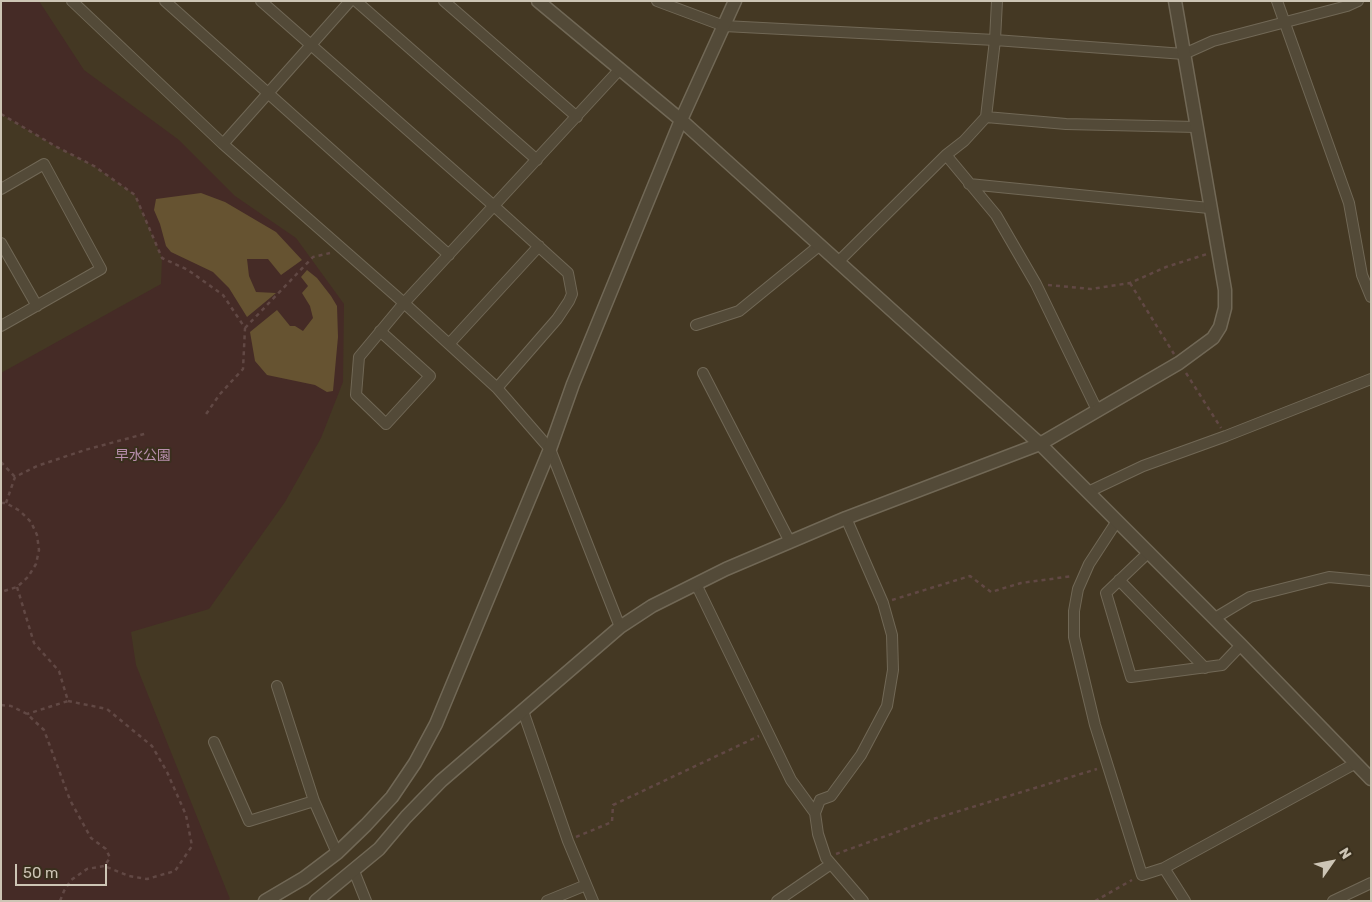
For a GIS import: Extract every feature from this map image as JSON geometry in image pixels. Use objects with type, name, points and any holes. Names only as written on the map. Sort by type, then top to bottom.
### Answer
[{"type":"street","points":[[72,1],[223,144],[404,303],[497,388],[550,449],[620,627]]},
{"type":"street","points":[[165,1],[449,255]]},
{"type":"street","points":[[261,1],[568,273],[572,294],[557,319],[497,388]]},
{"type":"street","points":[[223,144],[350,1]]},
{"type":"street","points":[[356,1],[537,160]]},
{"type":"street","points":[[444,1],[577,117]]},
{"type":"street","points":[[538,1],[681,120],[1040,444],[1242,645],[1371,778]]},
{"type":"street","points":[[658,1],[724,26],[995,40],[1184,54],[1213,41],[1347,6],[1358,1]]},
{"type":"street","points":[[265,901],[304,878],[338,853],[366,826],[392,797],[415,762],[436,724],[550,449],[573,384],[681,120],[735,1]]},
{"type":"street","points":[[838,262],[946,155],[964,141],[986,117],[995,40],[997,1]]},
{"type":"street","points":[[316,901],[378,849],[440,781],[620,627],[652,606],[726,569],[846,518],[1040,444],[1179,363],[1213,338],[1220,327],[1224,308],[1224,290],[1175,1]]},
{"type":"street","points":[[1278,1],[1349,203],[1362,274],[1371,297]]},
{"type":"street","points":[[380,332],[430,376],[386,424],[356,395],[358,357],[404,303],[620,69]]},
{"type":"street","points":[[986,117],[1066,124],[1196,127]]},
{"type":"street","points":[[946,155],[996,215],[1036,284],[1097,410]]},
{"type":"street","points":[[1,189],[44,164],[101,269],[1,326]]},
{"type":"street","points":[[970,184],[1210,208]]},
{"type":"street","points":[[696,326],[739,311],[820,245]]},
{"type":"street","points":[[449,344],[539,246]]},
{"type":"street","points":[[2,247],[37,306]]},
{"type":"street","points":[[703,373],[790,542]]},
{"type":"street","points":[[1088,492],[1143,466],[1226,436],[1371,379]]},
{"type":"street","points":[[815,813],[820,800],[831,796],[861,755],[887,706],[893,670],[892,635],[883,603],[846,518]]},
{"type":"street","points":[[1117,521],[1089,564],[1078,589],[1074,611],[1074,637],[1095,725],[1142,875],[1164,868],[1356,763]]},
{"type":"street","points":[[1148,552],[1106,592],[1131,678],[1222,665],[1242,645]]},
{"type":"street","points":[[1215,618],[1250,597],[1329,577],[1371,581]]},
{"type":"street","points":[[1119,580],[1205,668]]},
{"type":"street","points":[[696,584],[791,780],[815,813],[818,834],[829,861],[863,901]]},
{"type":"street","points":[[277,686],[314,801],[338,853]]},
{"type":"street","points":[[523,711],[568,841],[593,901]]},
{"type":"street","points":[[214,742],[249,821],[314,801]]},
{"type":"street","points":[[777,901],[829,861]]},
{"type":"street","points":[[1164,868],[1185,901]]},
{"type":"street","points":[[354,870],[366,901]]},
{"type":"street","points":[[1333,901],[1371,883]]},
{"type":"street","points":[[547,901],[586,885]]},
{"type":"path","points":[[1,114],[55,146],[94,166],[135,195],[162,258],[188,270],[223,295],[245,328],[243,369],[220,394],[204,417]]},
{"type":"path","points":[[1036,284],[1091,288],[1130,283],[1166,267],[1218,250]]},
{"type":"path","points":[[245,328],[313,257],[344,251]]},
{"type":"path","points":[[6,504],[15,477],[37,466],[85,450],[148,433]]},
{"type":"path","points":[[1,462],[15,477]]},
{"type":"path","points":[[1,503],[20,511],[31,522],[37,535],[39,550],[36,564],[28,577],[17,586],[2,592],[1,596]]},
{"type":"path","points":[[883,603],[970,576],[991,592],[1021,583],[1084,574]]},
{"type":"path","points":[[17,586],[34,643],[60,671],[68,701]]},
{"type":"path","points":[[27,714],[68,701],[107,709],[152,746],[167,772],[186,815],[192,846],[175,872],[147,879],[129,876],[104,866],[87,868],[71,880],[60,901]]},
{"type":"path","points":[[1,705],[11,706],[27,714],[44,730],[70,800],[92,838],[106,849],[110,858],[104,866]]},
{"type":"path","points":[[568,841],[612,822],[613,805],[767,732]]},
{"type":"path","points":[[829,861],[930,820],[1108,766]]},
{"type":"path","points":[[1095,901],[1142,875]]},
{"type":"green space","name":"早水公園","points":[[1,1],[39,1],[84,70],[179,140],[235,196],[296,238],[344,304],[343,382],[321,438],[285,502],[209,609],[131,632],[136,665],[230,899],[226,901],[1,901],[1,373],[161,284],[162,258],[135,195],[94,166],[55,146],[1,114]]},
{"type":"shaded area","points":[[201,193],[225,202],[276,232],[302,260],[281,275],[268,259],[247,259],[249,276],[256,292],[276,293],[247,317],[229,288],[213,272],[171,252],[166,246],[154,210],[156,199]]},
{"type":"shaded area","points":[[307,270],[317,278],[337,306],[338,337],[333,391],[327,392],[315,385],[267,375],[255,361],[250,332],[277,310],[290,326],[295,326],[303,331],[313,318],[310,306],[302,293],[308,286],[301,277]]}]
